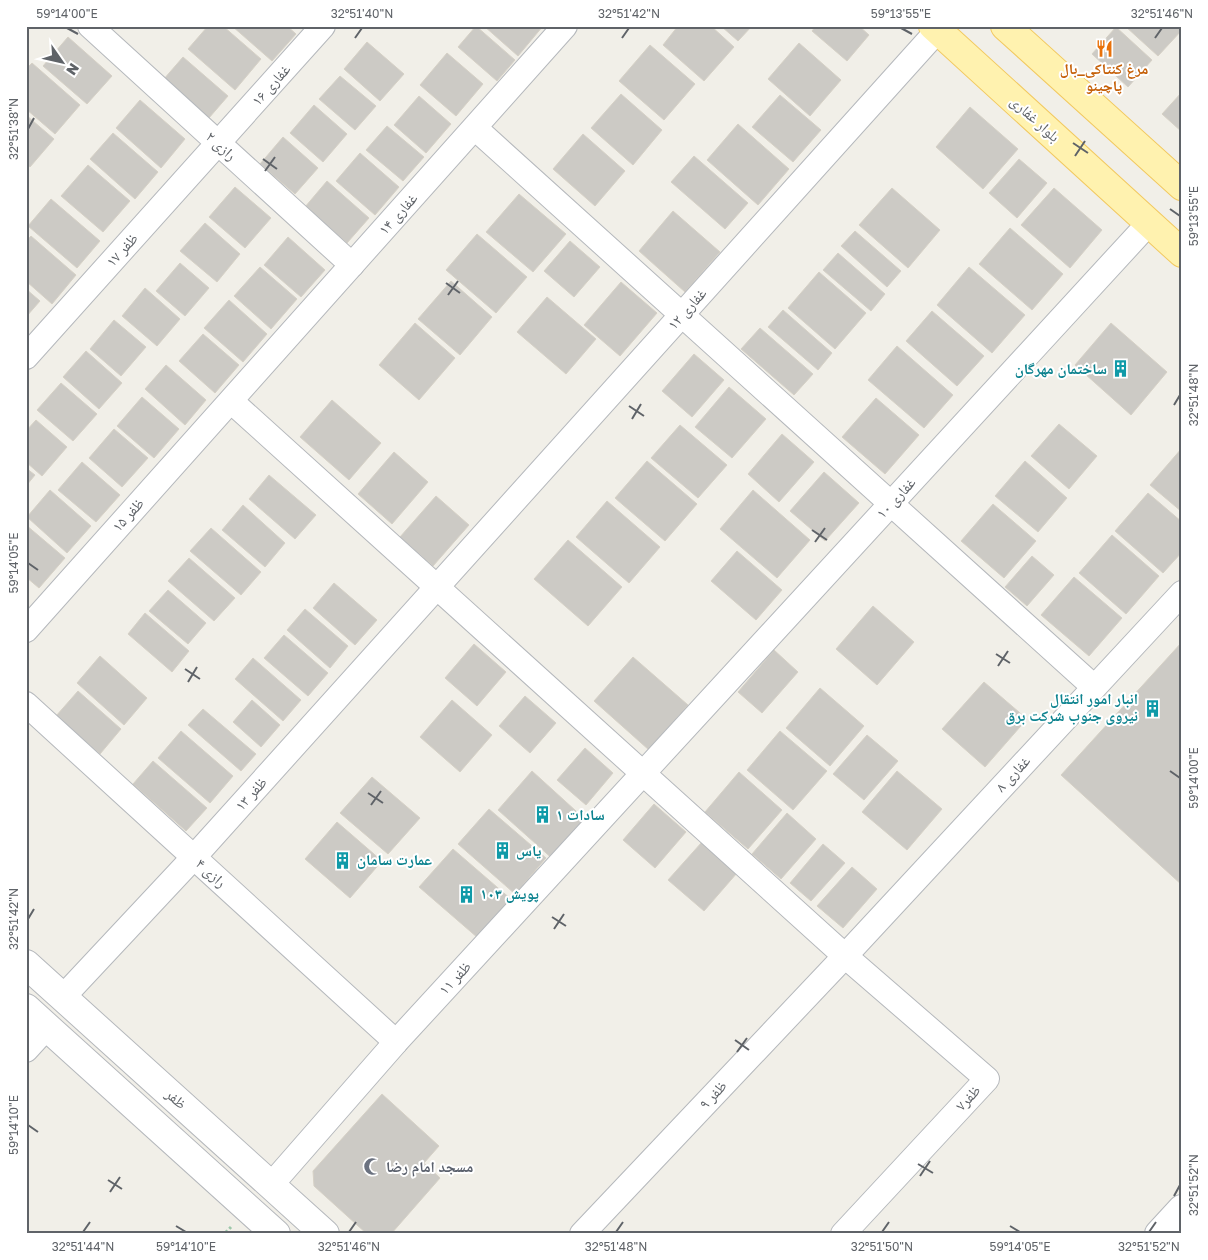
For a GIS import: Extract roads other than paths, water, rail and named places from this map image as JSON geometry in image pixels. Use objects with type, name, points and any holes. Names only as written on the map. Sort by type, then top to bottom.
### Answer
[{"type":"main road","name":"بلوار غفاری","points":[[936,28],[1182,253]]},
{"type":"main road","points":[[1011,28],[1182,186]]},
{"type":"street","name":"رازی ۲","points":[[90,26],[352,265]]},
{"type":"street","name":"غفاری ۱۶","points":[[218,143],[323,26]]},
{"type":"street","name":"غفاری ۱۴","points":[[231,401],[565,26]]},
{"type":"street","name":"غفاری ۱۲","points":[[436,587],[682,315],[936,28]]},
{"type":"street","points":[[475,128],[1094,687]]},
{"type":"street","name":"ظفر ۱۷","points":[[26,357],[218,143]]},
{"type":"street","name":"غفاری ۱۰","points":[[643,774],[1149,223]]},
{"type":"street","points":[[231,401],[845,956]]},
{"type":"street","name":"ظفر ۱۵","points":[[26,630],[231,401]]},
{"type":"street","name":"ظفر ۱۳","points":[[63,997],[194,857],[436,587]]},
{"type":"street","name":"غفاری ۸","points":[[845,956],[1182,593]]},
{"type":"street","name":"رازی ۴","points":[[26,704],[396,1042]]},
{"type":"street","name":"ظفر ۱۱","points":[[271,1185],[396,1042],[643,774]]},
{"type":"street","name":"ظفر ۹","points":[[582,1234],[845,956]]},
{"type":"street","name":"ظفر۷","points":[[843,1234],[986,1079],[845,956]]},
{"type":"street","name":"ظفر","points":[[26,964],[325,1234]]},
{"type":"street","points":[[26,1008],[276,1234]]},
{"type":"street","points":[[26,1050],[47,1027]]},
{"type":"street","points":[[1159,1234],[1182,1209]]},
{"type":"place","name":"مرغ کنتاکی_بال پاچینو","points":[[1104,48]]},
{"type":"place","name":"ساختمان مهرگان","points":[[1121,369]]},
{"type":"place","name":"انبار امور انتقال نیروی جنوب شرکت برق","points":[[1152,708]]},
{"type":"place","name":"سادات ۱","points":[[542,815]]},
{"type":"place","name":"یاس","points":[[502,851]]},
{"type":"place","name":"عمارت سامان","points":[[343,860]]},
{"type":"place","name":"پویش ۱۰۳","points":[[466,894]]},
{"type":"place","name":"مسجد امام رضا","points":[[372,1167]]}]
